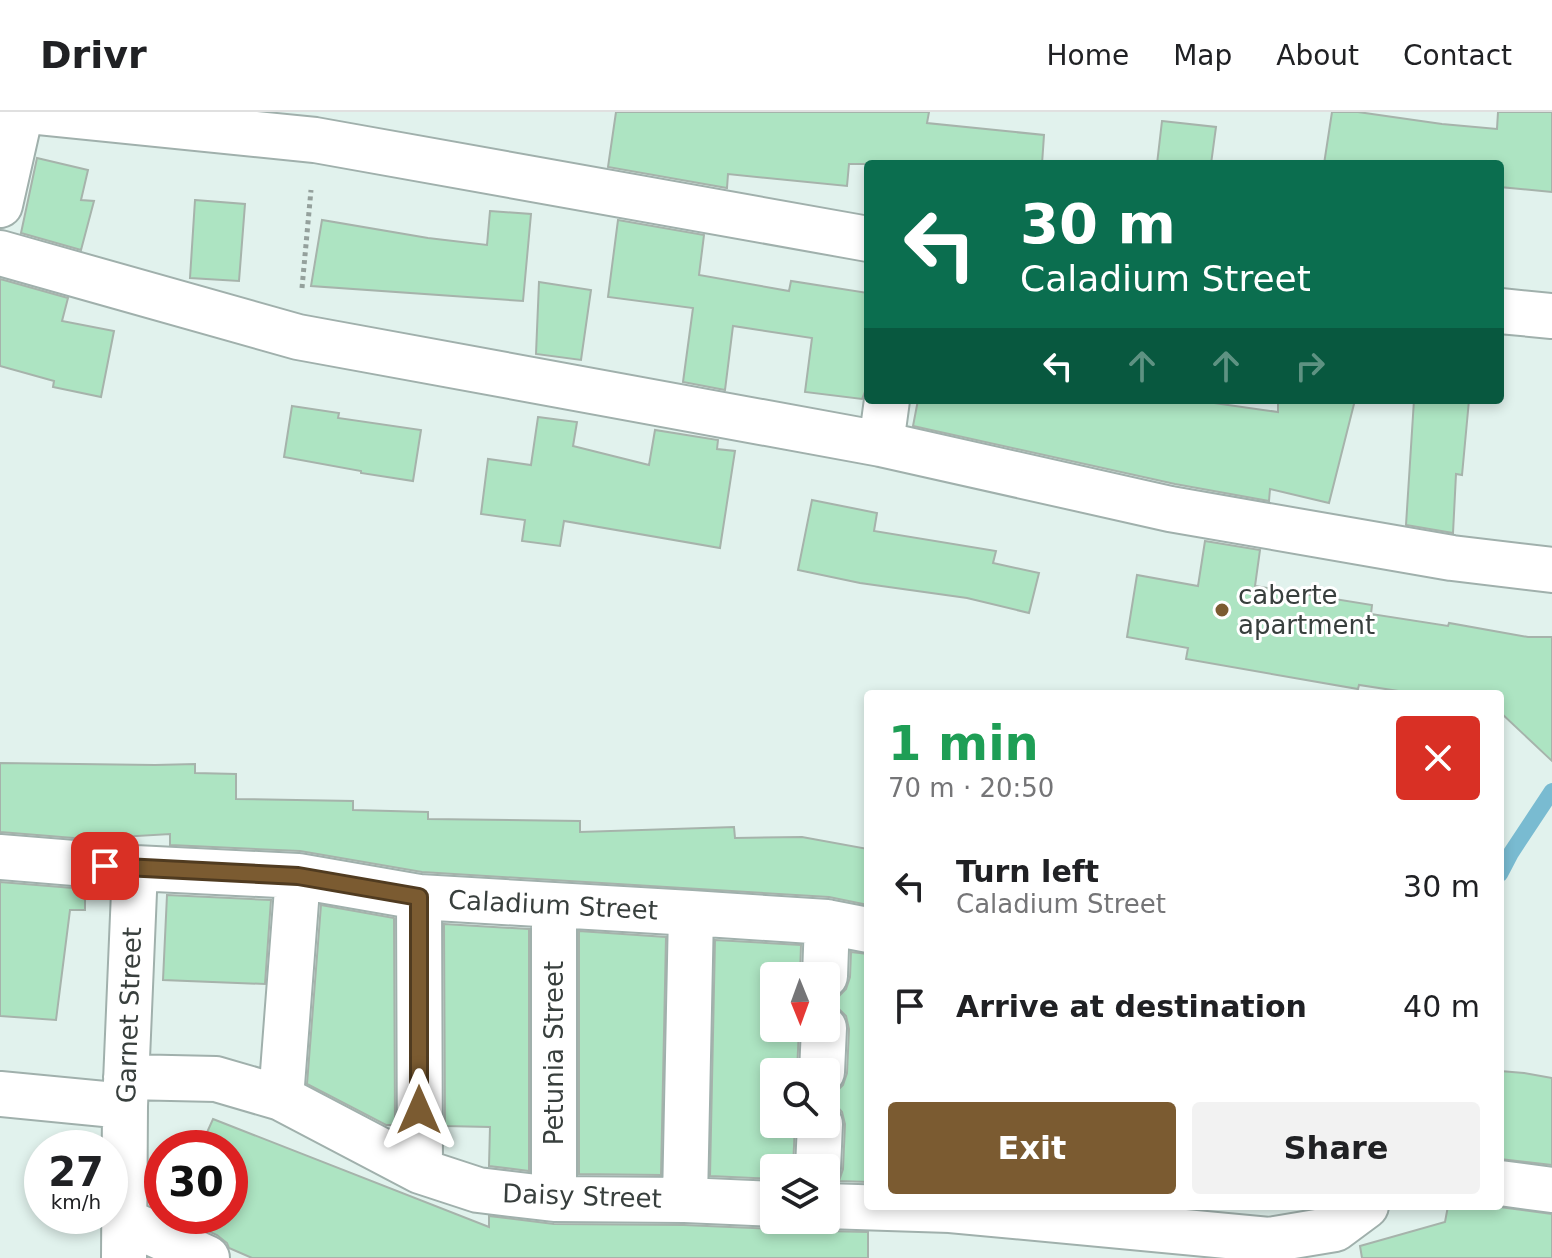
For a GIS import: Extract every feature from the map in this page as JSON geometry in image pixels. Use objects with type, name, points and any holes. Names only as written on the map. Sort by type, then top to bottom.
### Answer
[{"type":"street","points":[[0,205],[21,112]]},
{"type":"street","points":[[39,112],[315,140],[864,238]]},
{"type":"street","points":[[0,253],[298,337],[881,444],[1170,509],[1452,558],[1552,570]]},
{"type":"street","points":[[1504,311],[1552,316]]},
{"type":"street","points":[[881,444],[886,404]]},
{"type":"street","name":"Caladium Street","points":[[0,857],[298,876],[419,897],[848,926]]},
{"type":"street","name":"Garnet Street","points":[[124,1239],[125,1092],[135,868]]},
{"type":"street","points":[[281,1098],[298,876]]},
{"type":"street","points":[[419,897],[420,1171]]},
{"type":"street","name":"Petunia Street","points":[[554,906],[554,1199]]},
{"type":"street","points":[[685,1200],[691,913]]},
{"type":"street","points":[[831,962],[848,926]]},
{"type":"street","name":"Daisy Street","points":[[0,1094],[125,1092],[216,1079],[281,1098],[420,1171],[478,1190],[554,1199],[760,1203]]},
{"type":"street","points":[[1504,1184],[1552,1190]]},
{"type":"street","points":[[840,1206],[864,1207]]},
{"type":"street","points":[[996,1210],[1088,1214],[1191,1246],[1269,1240],[1335,1229],[1361,1210]]},
{"type":"street","points":[[124,1239],[207,1258]]},
{"type":"path","points":[[298,337],[315,140]]},
{"type":"building","points":[[616,112],[929,112],[927,123],[1044,135],[1042,160],[864,160],[864,164],[849,164],[847,186],[728,174],[727,188],[608,167]]},
{"type":"building","points":[[1332,112],[1358,112],[1497,129],[1498,112],[1552,112],[1552,192],[1504,187],[1504,160],[1325,160]]},
{"type":"building","points":[[1162,121],[1216,127],[1212,160],[1157,160]]},
{"type":"building","points":[[37,158],[88,170],[81,200],[94,201],[81,250],[21,233]]},
{"type":"building","points":[[195,200],[245,204],[239,281],[190,278]]},
{"type":"building","points":[[490,211],[531,214],[523,301],[311,286],[322,220],[487,245]]},
{"type":"building","points":[[618,220],[704,235],[699,275],[789,291],[791,281],[864,292],[864,394],[862,399],[805,392],[812,338],[733,326],[725,390],[683,382],[693,308],[608,297]]},
{"type":"building","points":[[0,279],[68,298],[62,321],[114,331],[101,397],[53,387],[54,381],[0,366]]},
{"type":"building","points":[[539,282],[591,290],[581,360],[536,354]]},
{"type":"building","points":[[917,404],[1221,404],[1278,412],[1278,404],[1354,404],[1329,503],[1270,489],[1269,501],[1175,484],[913,426]]},
{"type":"building","points":[[1414,404],[1469,404],[1462,475],[1456,474],[1453,533],[1406,525]]},
{"type":"building","points":[[292,406],[339,413],[338,418],[421,430],[413,481],[284,457]]},
{"type":"building","points":[[538,417],[577,422],[573,446],[649,465],[655,430],[718,440],[717,449],[735,451],[720,548],[564,521],[560,546],[522,541],[525,520],[481,514],[488,459],[531,465]]},
{"type":"building","points":[[812,500],[877,513],[874,531],[996,551],[993,563],[1039,573],[1029,613],[967,598],[860,583],[798,570]]},
{"type":"building","points":[[1205,541],[1260,550],[1255,586],[1372,605],[1371,614],[1448,626],[1449,623],[1528,637],[1552,637],[1552,761],[1504,716],[1504,690],[1392,690],[1359,685],[1358,689],[1186,659],[1188,648],[1127,637],[1137,575],[1198,586]]},
{"type":"building","points":[[0,763],[195,764],[195,773],[236,774],[236,799],[353,801],[353,810],[428,812],[428,819],[580,821],[580,832],[734,827],[735,838],[802,837],[864,848],[864,904],[829,897],[422,872],[300,851],[170,845],[170,834],[86,839],[0,832]]},
{"type":"building","points":[[0,882],[85,889],[85,910],[70,910],[56,1020],[0,1016]]},
{"type":"building","points":[[167,895],[271,900],[265,984],[163,980]]},
{"type":"building","points":[[321,905],[394,918],[395,1125],[386,1125],[307,1084]]},
{"type":"building","points":[[444,924],[529,929],[529,1171],[489,1166],[490,1127],[445,1126]]},
{"type":"building","points":[[579,931],[666,937],[661,1175],[579,1174]]},
{"type":"building","points":[[715,940],[801,945],[800,962],[760,962],[760,1042],[798,1042],[798,1058],[760,1058],[760,1138],[794,1138],[794,1154],[760,1154],[760,1178],[710,1176]]},
{"type":"building","points":[[851,952],[864,954],[864,1182],[840,1181],[845,1124],[840,1110],[840,1088],[847,1073],[849,1029],[846,1016],[840,1010],[840,995],[846,989]]},
{"type":"building","points":[[1504,1071],[1552,1078],[1552,1165],[1504,1159]]},
{"type":"building","points":[[213,1119],[241,1130],[208,1130]]},
{"type":"building","points":[[248,1133],[489,1227],[489,1216],[554,1224],[760,1228],[760,1234],[868,1232],[868,1258],[252,1258],[229,1248],[215,1234],[248,1234]]},
{"type":"building","points":[[1504,1208],[1552,1214],[1552,1258],[1362,1258],[1360,1246],[1445,1222],[1447,1210]]},
{"type":"waterway","points":[[1504,866],[1552,791]]},
{"type":"place","name":"caberte apartment","points":[[1222,610]]},
{"type":"route","points":[[105,866],[298,876],[419,897],[419,1110]]}]
